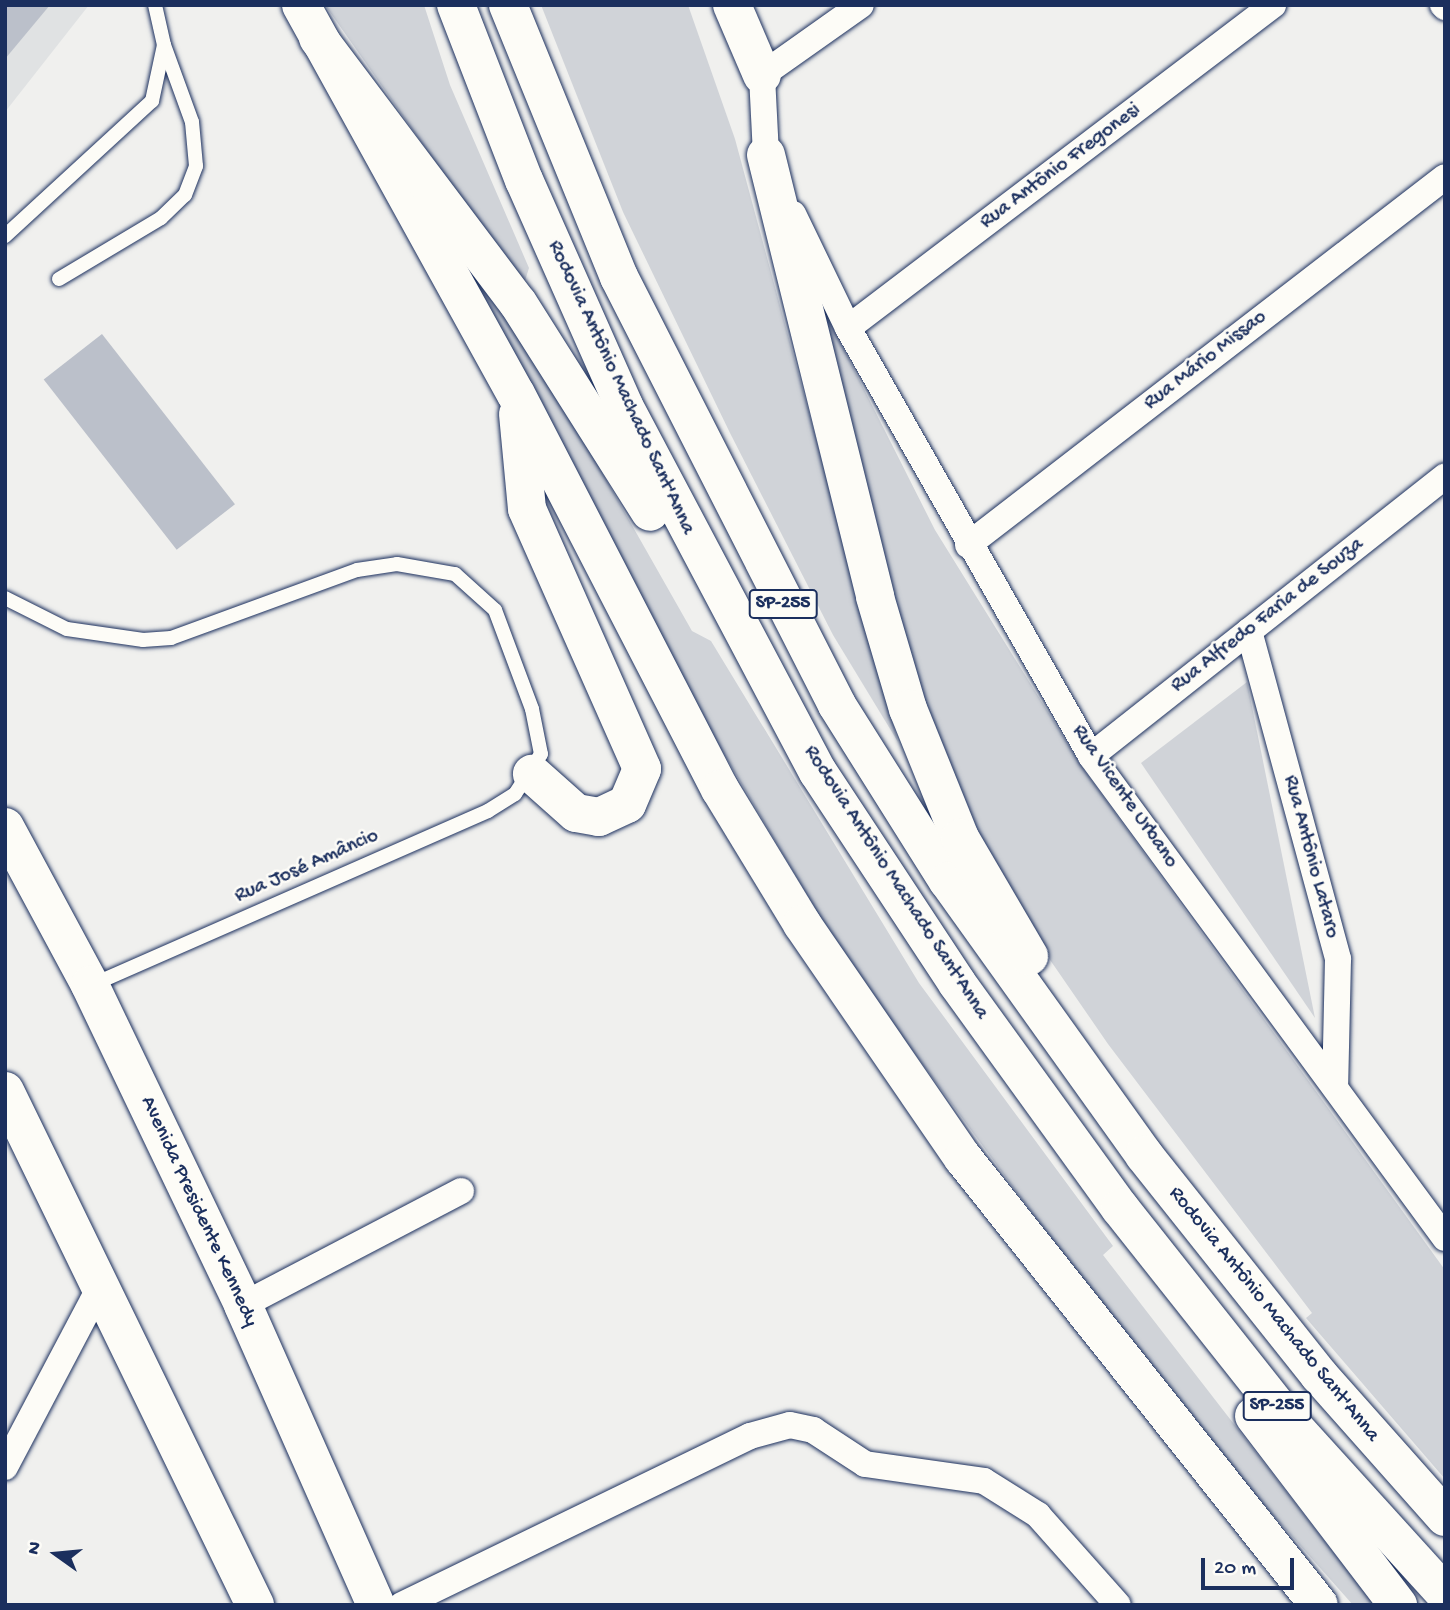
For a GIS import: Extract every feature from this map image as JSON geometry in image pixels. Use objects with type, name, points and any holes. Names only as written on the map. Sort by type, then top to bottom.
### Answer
[{"type":"main road","name":"Rodovia Antônio Machado Sant'Anna","points":[[456,5],[524,180],[624,406],[818,772],[957,983],[1120,1209],[1292,1425],[1445,1594]]},
{"type":"main road","name":"Rodovia Antônio Machado Sant'Anna","points":[[508,5],[619,277],[837,705],[948,881],[1144,1155],[1318,1375],[1445,1517]]},
{"type":"main road","points":[[732,5],[762,75]]},
{"type":"main road","points":[[310,22],[564,369],[681,565],[818,772]]},
{"type":"main road","points":[[310,22],[516,394],[720,789],[860,1012],[1073,1301],[1319,1605]]},
{"type":"main road","points":[[766,155],[875,597],[929,769],[960,838],[1144,1155]]},
{"type":"main road","points":[[516,394],[527,509],[642,769],[627,804],[599,817],[576,813],[532,774]]},
{"type":"main road","name":"Avenida Presidente Kennedy","points":[[6,830],[90,985],[243,1304],[376,1605]]},
{"type":"main road","points":[[5,1091],[255,1605]]},
{"type":"main road","points":[[1120,1209],[1213,1361],[1398,1605]]},
{"type":"street","points":[[766,155],[762,75],[860,5]]},
{"type":"street","name":"Rua Antônio Fregonesi","points":[[848,328],[1273,5]]},
{"type":"street","name":"Rua Vicente Urbano","points":[[766,155],[848,328],[968,545],[1091,756],[1445,1238]]},
{"type":"street","name":"Rua Mário Missao","points":[[968,545],[1445,177]]},
{"type":"street","name":"Rua Alfredo Faria de Souza","points":[[1091,756],[1445,476]]},
{"type":"street","name":"Rua Antônio Lataro","points":[[1249,631],[1338,959],[1335,1087]]},
{"type":"street","points":[[243,1304],[461,1191]]},
{"type":"street","points":[[5,1467],[101,1285]]},
{"type":"street","points":[[402,1605],[750,1436],[790,1425],[813,1430],[865,1464],[984,1481],[1038,1516],[1118,1605]]},
{"type":"lane","points":[[59,279],[161,218],[185,195],[196,166],[192,122],[164,45],[155,5]]},
{"type":"lane","points":[[5,236],[141,116],[152,101],[164,45]]},
{"type":"lane","points":[[5,598],[67,629],[143,640],[171,638],[357,570],[397,564],[455,574],[495,610],[516,659],[541,754],[532,774]]},
{"type":"lane","name":"Rua José Amâncio","points":[[90,985],[488,811],[515,794],[532,774]]},
{"type":"shaded area","points":[[5,5],[89,5],[5,112]]},
{"type":"shaded area","points":[[325,5],[424,5],[450,85],[529,268],[523,287]]},
{"type":"shaded area","points":[[541,5],[688,5],[735,139],[898,742],[833,635],[730,433],[623,212]]},
{"type":"shaded area","points":[[440,224],[520,328],[692,631],[711,641],[919,983],[1113,1246],[1103,1255],[1374,1605],[1353,1605],[1233,1470],[1072,1267],[845,959],[662,649]]},
{"type":"shaded area","points":[[824,310],[935,530],[1084,770],[1445,1270],[1445,1479],[1306,1318],[1312,1313],[1108,1044],[1026,925],[984,851],[926,714],[817,320]]},
{"type":"shaded area","points":[[1247,682],[1315,1018],[1141,763]]},
{"type":"building","points":[[5,5],[50,5],[5,59]]},
{"type":"building","points":[[102,334],[235,504],[177,550],[44,380]]}]
